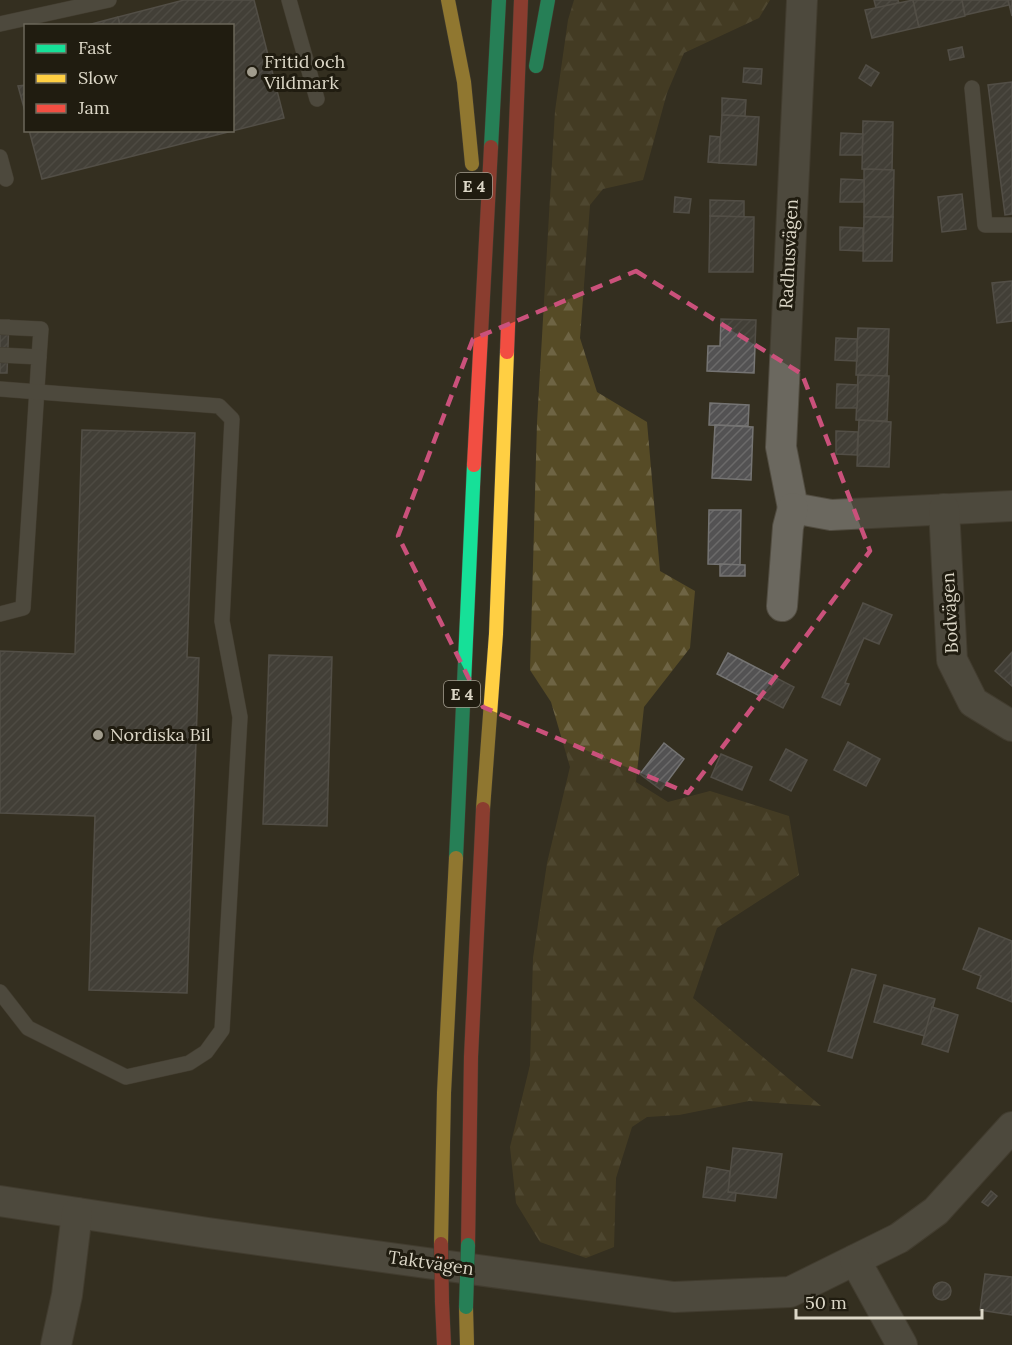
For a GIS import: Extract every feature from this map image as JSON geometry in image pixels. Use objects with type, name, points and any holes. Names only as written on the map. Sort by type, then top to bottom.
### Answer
[{"type":"highway","name":"E 4","points":[[448,0],[468,112],[473,180]]},
{"type":"highway","name":"E 4","points":[[444,1345],[441,1244],[446,1048],[498,0]]},
{"type":"highway","name":"E 4","points":[[467,1345],[472,1034],[482,824],[496,634],[521,0]]},
{"type":"highway","points":[[535,76],[548,0]]},
{"type":"highway","name":"E 4","points":[[510,298],[530,111]]},
{"type":"highway","name":"E 4","points":[[475,203],[478,249],[479,375]]},
{"type":"street","name":"Radhusvägen","points":[[782,606],[788,527],[792,508],[781,447],[802,0]]},
{"type":"street","points":[[792,508],[831,515],[1012,506]]},
{"type":"street","name":"Bodvägen","points":[[945,509],[952,660],[973,702],[1012,726]]},
{"type":"street","name":"Taktvägen","points":[[0,1201],[674,1297],[790,1292],[898,1238],[936,1211],[1012,1127]]},
{"type":"street","points":[[56,1345],[67,1295],[77,1213]]},
{"type":"street","points":[[855,1260],[904,1344]]},
{"type":"lane","points":[[0,24],[109,0]]},
{"type":"lane","points":[[289,0],[317,99]]},
{"type":"lane","points":[[972,88],[984,225],[1012,225]]},
{"type":"lane","points":[[0,156],[6,179]]},
{"type":"lane","points":[[0,327],[41,328],[23,608],[0,614]]},
{"type":"lane","points":[[0,355],[39,357]]},
{"type":"lane","points":[[0,389],[219,406],[231,419],[222,621],[240,717],[222,1030],[207,1052],[189,1063],[126,1077],[28,1028],[0,992]]},
{"type":"highlighted area","points":[[636,271],[802,374],[870,551],[688,793],[483,707],[398,536],[473,339]]},
{"type":"green space","points":[[574,0],[770,0],[759,18],[684,53],[667,93],[643,180],[603,189],[590,205],[580,338],[597,392],[647,422],[660,571],[695,591],[690,648],[644,707],[636,782],[668,802],[710,791],[789,816],[799,875],[717,928],[693,998],[821,1106],[749,1101],[679,1115],[647,1117],[632,1127],[616,1178],[614,1247],[586,1258],[540,1242],[516,1203],[510,1147],[530,1065],[533,958],[547,863],[570,767],[551,702],[530,670],[537,423],[555,111],[568,20]]},
{"type":"building","name":"Fritid och Vildmark","points":[[184,0],[254,0],[284,118],[234,131],[234,24],[120,24],[118,17]]},
{"type":"building","points":[[874,0],[898,0],[899,3],[876,8]]},
{"type":"building","points":[[913,0],[919,27],[872,38],[865,10]]},
{"type":"building","points":[[913,0],[962,0],[965,16],[919,27]]},
{"type":"building","points":[[962,0],[1008,0],[1009,5],[965,15]]},
{"type":"building","points":[[1008,0],[1012,0],[1012,16]]},
{"type":"building","points":[[118,17],[120,24],[92,24]]},
{"type":"building","points":[[962,47],[964,57],[950,60],[948,50]]},
{"type":"building","points":[[866,65],[879,73],[871,86],[859,78]]},
{"type":"building","points":[[744,68],[762,69],[761,84],[743,82]]},
{"type":"building","points":[[1012,82],[1012,214],[1005,215],[988,85]]},
{"type":"building","points":[[24,85],[24,108],[18,86]]},
{"type":"building","points":[[722,98],[746,100],[745,116],[722,115]]},
{"type":"building","points":[[722,115],[759,117],[756,165],[719,163]]},
{"type":"building","points":[[863,121],[893,122],[892,170],[862,169]]},
{"type":"building","name":"Fritid och Vildmark","points":[[30,132],[228,132],[42,179]]},
{"type":"building","points":[[841,133],[863,134],[862,155],[840,155]]},
{"type":"building","points":[[710,136],[720,137],[719,163],[708,162]]},
{"type":"building","points":[[864,169],[894,170],[893,217],[864,217]]},
{"type":"building","points":[[841,179],[864,180],[864,202],[840,202]]},
{"type":"building","points":[[962,194],[966,229],[942,232],[938,197]]},
{"type":"building","points":[[675,197],[691,199],[689,213],[674,212]]},
{"type":"building","points":[[710,200],[744,201],[744,217],[710,216]]},
{"type":"building","points":[[710,216],[754,217],[753,272],[709,272]]},
{"type":"building","points":[[864,217],[893,217],[892,261],[863,261]]},
{"type":"building","points":[[840,227],[863,228],[863,251],[840,250]]},
{"type":"building","points":[[1012,281],[1012,321],[997,323],[992,283]]},
{"type":"building","points":[[721,319],[756,320],[754,373],[707,371],[708,346],[720,346]]},
{"type":"building","points":[[0,320],[9,320],[7,373],[0,373]]},
{"type":"building","points":[[858,328],[889,329],[887,376],[856,375]]},
{"type":"building","points":[[836,338],[857,339],[857,361],[835,360]]},
{"type":"building","points":[[858,375],[889,376],[887,421],[856,420]]},
{"type":"building","points":[[837,384],[858,385],[857,408],[836,408]]},
{"type":"building","points":[[710,403],[749,405],[748,426],[709,425]]},
{"type":"building","points":[[859,420],[891,422],[889,467],[857,466]]},
{"type":"building","points":[[715,425],[753,427],[751,480],[712,478]]},
{"type":"building","name":"Nordiska Bil","points":[[82,430],[195,433],[187,657],[199,658],[187,993],[89,990],[95,816],[0,813],[0,651],[75,654]]},
{"type":"building","points":[[836,431],[858,432],[857,455],[836,454]]},
{"type":"building","points":[[709,510],[741,510],[740,565],[708,564]]},
{"type":"building","points":[[720,564],[745,565],[745,576],[720,576]]},
{"type":"building","points":[[863,603],[892,615],[879,644],[864,638],[845,683],[849,684],[840,705],[822,697]]},
{"type":"building","points":[[1012,652],[1012,686],[995,671]]},
{"type":"building","points":[[728,653],[794,687],[783,708],[717,674]]},
{"type":"building","points":[[269,655],[332,657],[327,826],[263,824]]},
{"type":"building","points":[[848,742],[880,759],[866,786],[834,770]]},
{"type":"building","points":[[664,743],[684,759],[661,790],[640,774]]},
{"type":"building","points":[[786,749],[807,760],[791,791],[770,780]]},
{"type":"building","points":[[721,754],[752,767],[742,790],[711,777]]},
{"type":"building","points":[[979,928],[1012,941],[1012,1002],[977,988],[981,976],[963,969]]},
{"type":"building","points":[[852,969],[876,975],[852,1058],[828,1051]]},
{"type":"building","points":[[884,985],[935,999],[925,1036],[874,1022]]},
{"type":"building","points":[[932,1007],[958,1015],[948,1052],[922,1044]]},
{"type":"building","points":[[733,1148],[782,1154],[776,1198],[728,1192]]},
{"type":"building","points":[[707,1167],[730,1171],[728,1192],[736,1193],[735,1201],[703,1197]]},
{"type":"building","points":[[991,1191],[997,1196],[988,1206],[982,1202]]},
{"type":"building","points":[[985,1274],[1012,1277],[1012,1315],[980,1310]]},
{"type":"building","points":[[942,1282],[948,1285],[951,1291],[948,1297],[942,1300],[936,1297],[933,1291],[936,1285]]},
{"type":"traffic: fast","points":[[491,147],[499,0]]},
{"type":"traffic: fast","points":[[536,66],[548,0]]},
{"type":"traffic: fast","points":[[456,858],[474,465]]},
{"type":"traffic: fast","points":[[466,1307],[468,1245]]},
{"type":"traffic: slow","points":[[448,0],[464,82],[472,164]]},
{"type":"traffic: slow","points":[[483,809],[496,634],[507,352]]},
{"type":"traffic: slow","points":[[441,1244],[444,1093],[456,858]]},
{"type":"traffic: slow","points":[[466,1307],[467,1345]]},
{"type":"traffic: jam","points":[[507,352],[521,0]]},
{"type":"traffic: jam","points":[[474,465],[491,147]]},
{"type":"traffic: jam","points":[[468,1245],[471,1057],[483,809]]},
{"type":"traffic: jam","points":[[441,1244],[442,1302]]},
{"type":"traffic: jam","points":[[442,1302],[444,1345]]},
{"type":"place","name":"Fritid och Vildmark","points":[[252,72]]},
{"type":"place","name":"Nordiska Bil","points":[[98,735]]}]
